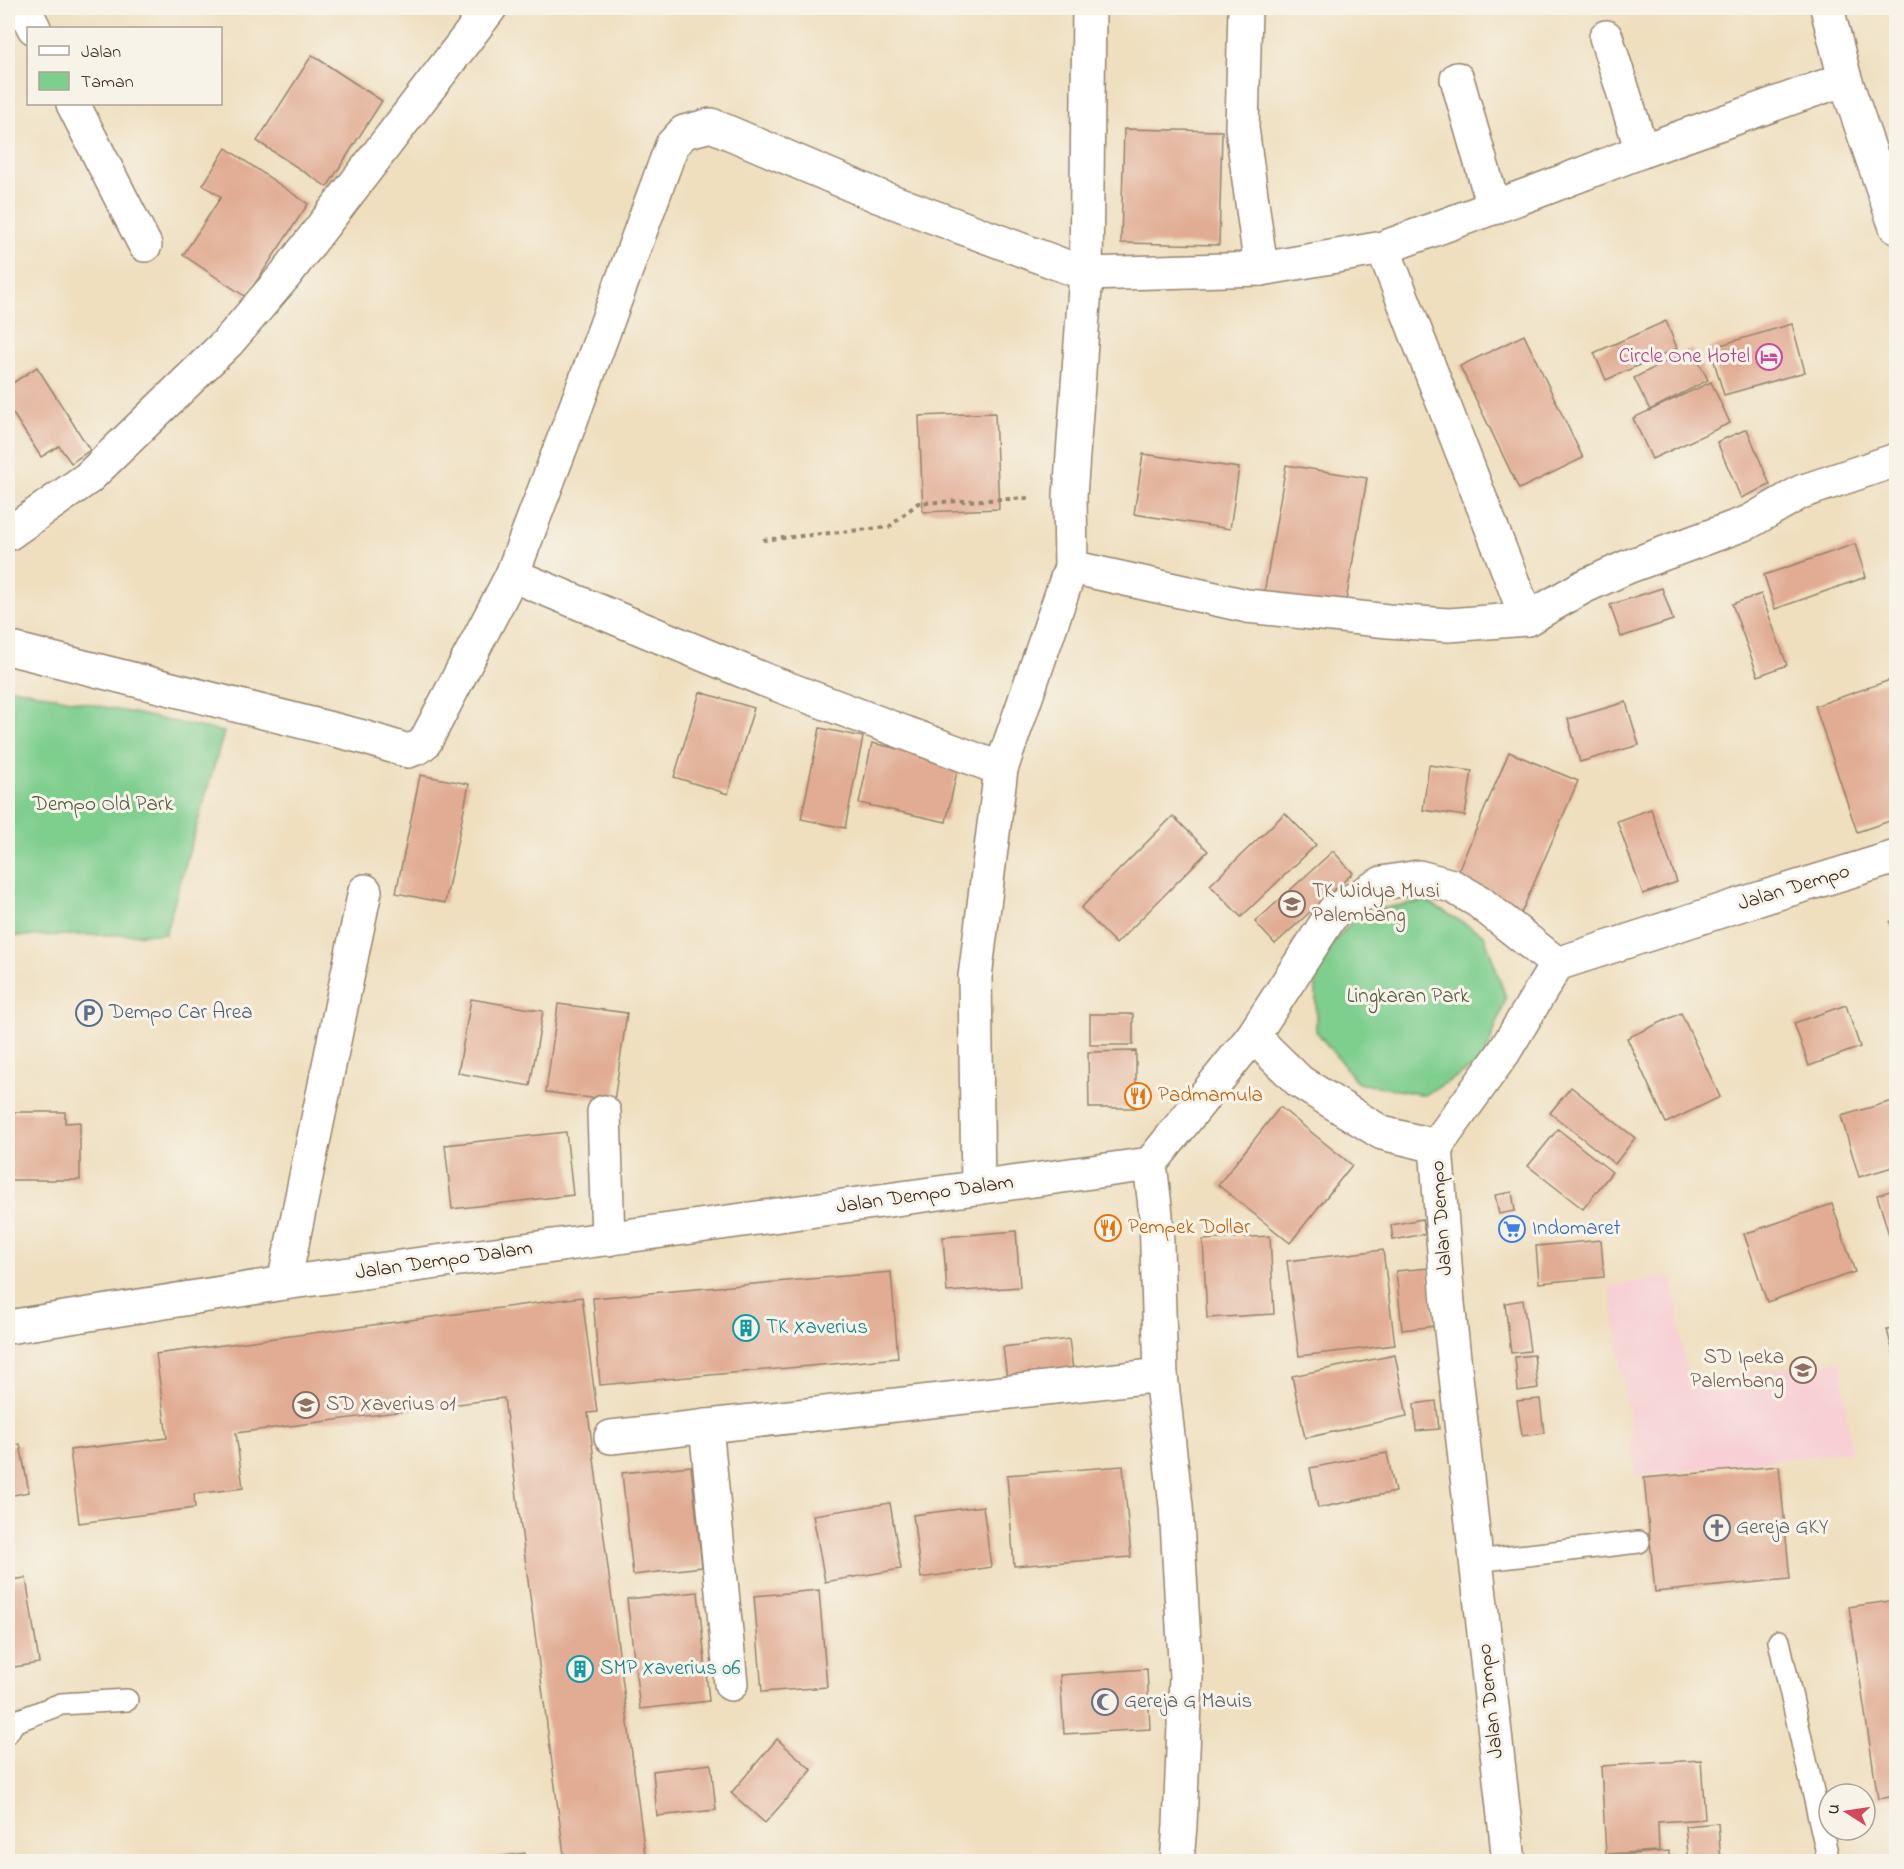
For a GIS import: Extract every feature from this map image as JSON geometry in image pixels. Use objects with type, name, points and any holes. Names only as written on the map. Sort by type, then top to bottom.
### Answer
[{"type":"street","points":[[24,8],[34,27]]},
{"type":"street","points":[[8,534],[88,477],[228,342],[293,265],[490,8]]},
{"type":"street","points":[[978,1188],[975,977],[1001,768],[1071,567],[1070,496],[1086,274],[1089,8]]},
{"type":"street","points":[[1245,8],[1242,128],[1261,269]]},
{"type":"street","points":[[1827,8],[1845,79],[1896,227]]},
{"type":"street","points":[[1606,37],[1642,150]]},
{"type":"street","points":[[1458,79],[1494,208]]},
{"type":"street","points":[[8,648],[363,737],[408,751],[419,747],[425,742],[512,575],[672,146],[684,132],[711,125],[878,196],[1086,274],[1261,269],[1383,248],[1494,208],[1642,150],[1845,79]]},
{"type":"street","points":[[74,105],[145,245]]},
{"type":"street","points":[[1383,248],[1527,619]]},
{"type":"street","points":[[1071,567],[1259,607],[1449,625],[1527,619],[1583,587],[1627,567],[1749,522],[1802,492],[1896,460]]},
{"type":"street","points":[[512,575],[765,680],[1001,768]]},
{"type":"street","name":"Jalan Dempo","points":[[1509,1862],[1448,1303],[1436,1146],[1504,1052],[1557,964],[1896,857]]},
{"type":"street","points":[[1177,1862],[1186,1677],[1176,1506],[1161,1376],[1156,1215],[1150,1164],[1253,1036],[1334,910],[1382,883],[1419,877],[1452,886],[1478,901],[1557,964]]},
{"type":"street","points":[[284,1283],[365,891]]},
{"type":"street","points":[[1253,1036],[1300,1082],[1382,1133],[1436,1146]]},
{"type":"street","points":[[603,1112],[608,1239]]},
{"type":"street","name":"Jalan Dempo Dalam","points":[[8,1327],[284,1283],[1150,1164]]},
{"type":"street","points":[[611,1437],[1161,1376]]},
{"type":"street","points":[[705,1426],[731,1684]]},
{"type":"lane","points":[[1476,1561],[1639,1542]]},
{"type":"lane","points":[[1779,1641],[1829,1862]]},
{"type":"lane","points":[[8,1732],[14,1722],[61,1704],[127,1700]]},
{"type":"path","points":[[763,540],[889,527],[918,503],[1070,496]]},
{"type":"shaded area","name":"SD Ipeka Palembang","points":[[1672,1277],[1687,1379],[1841,1361],[1851,1451],[1636,1476],[1610,1286]]},
{"type":"green space","name":"Dempo Old Park","points":[[8,687],[224,732],[165,934],[8,936]]},
{"type":"green space","name":"Lingkaran Park","points":[[1426,901],[1484,935],[1506,998],[1483,1062],[1424,1095],[1358,1083],[1316,1031],[1316,963],[1360,912]]},
{"type":"building","points":[[312,55],[382,101],[327,187],[257,141]]},
{"type":"building","points":[[1124,129],[1222,131],[1219,245],[1121,243]]},
{"type":"building","points":[[226,148],[308,204],[246,297],[183,255],[221,197],[203,185]]},
{"type":"building","points":[[1666,321],[1677,348],[1606,380],[1594,353]]},
{"type":"building","points":[[1792,324],[1805,372],[1724,395],[1710,348]]},
{"type":"building","points":[[1524,335],[1583,458],[1519,489],[1460,366]]},
{"type":"building","points":[[1692,348],[1708,380],[1650,410],[1634,378]]},
{"type":"building","points":[[37,367],[90,450],[71,463],[59,446],[41,457],[8,406],[8,386]]},
{"type":"building","points":[[1711,382],[1730,423],[1652,459],[1633,418]]},
{"type":"building","points":[[995,413],[999,509],[923,512],[919,416]]},
{"type":"building","points":[[1747,429],[1770,485],[1741,498],[1717,442]]},
{"type":"building","points":[[1143,454],[1239,468],[1230,529],[1134,514]]},
{"type":"building","points":[[1286,465],[1367,478],[1345,607],[1264,594]]},
{"type":"building","points":[[1855,544],[1866,577],[1775,609],[1764,575]]},
{"type":"building","points":[[1662,588],[1673,620],[1621,637],[1610,605]]},
{"type":"building","points":[[1761,594],[1787,665],[1758,676],[1732,604]]},
{"type":"building","points":[[1896,678],[1896,819],[1857,832],[1815,706]]},
{"type":"building","points":[[700,692],[754,708],[728,794],[674,777]]},
{"type":"building","points":[[1626,702],[1639,745],[1580,762],[1568,719]]},
{"type":"building","points":[[820,728],[863,737],[845,828],[801,819]]},
{"type":"building","points":[[872,743],[959,762],[946,822],[859,803]]},
{"type":"building","points":[[1509,752],[1578,781],[1519,918],[1457,874]]},
{"type":"building","points":[[1429,765],[1472,771],[1465,816],[1423,810]]},
{"type":"building","points":[[420,775],[469,784],[445,903],[396,893]]},
{"type":"building","points":[[1651,809],[1677,882],[1643,894],[1617,821]]},
{"type":"building","points":[[1285,813],[1316,845],[1241,917],[1210,885]]},
{"type":"building","points":[[1173,816],[1208,851],[1116,944],[1081,908]]},
{"type":"building","points":[[1333,851],[1353,873],[1275,944],[1255,922]]},
{"type":"building","points":[[1896,919],[1896,940],[1890,922]]},
{"type":"building","points":[[471,999],[543,1011],[530,1086],[458,1073]]},
{"type":"building","points":[[558,1004],[627,1013],[614,1101],[546,1092]]},
{"type":"building","points":[[1846,1005],[1860,1047],[1809,1066],[1794,1023]]},
{"type":"building","points":[[1681,1013],[1720,1097],[1666,1123],[1627,1038]]},
{"type":"building","points":[[1090,1014],[1133,1014],[1133,1045],[1090,1045]]},
{"type":"building","points":[[1136,1051],[1136,1108],[1089,1108],[1088,1052]]},
{"type":"building","points":[[1571,1087],[1635,1138],[1615,1164],[1550,1113]]},
{"type":"building","points":[[1896,1100],[1896,1166],[1859,1177],[1841,1116]]},
{"type":"building","points":[[1280,1107],[1352,1165],[1290,1243],[1218,1185]]},
{"type":"building","points":[[8,1112],[65,1112],[65,1123],[80,1122],[80,1180],[8,1180]]},
{"type":"building","points":[[1558,1129],[1612,1172],[1583,1209],[1528,1166]]},
{"type":"building","points":[[566,1132],[573,1195],[452,1209],[445,1145]]},
{"type":"building","points":[[1896,1189],[1896,1258],[1877,1195]]},
{"type":"building","points":[[1512,1192],[1515,1211],[1499,1214],[1495,1195]]},
{"type":"building","points":[[1832,1204],[1855,1272],[1767,1302],[1744,1234]]},
{"type":"building","points":[[1422,1219],[1425,1234],[1393,1240],[1391,1225]]},
{"type":"building","points":[[1016,1231],[1020,1287],[947,1292],[943,1237]]},
{"type":"building","points":[[1270,1236],[1274,1314],[1207,1318],[1203,1240]]},
{"type":"building","points":[[1601,1240],[1604,1277],[1539,1283],[1536,1246]]},
{"type":"building","points":[[1383,1250],[1395,1345],[1299,1356],[1287,1261]]},
{"type":"building","points":[[1429,1268],[1435,1326],[1402,1330],[1396,1271]]},
{"type":"building","name":"TK Xaverius","points":[[891,1272],[898,1358],[600,1385],[593,1298]]},
{"type":"building","name":"SD Xaverius 01","points":[[582,1297],[597,1412],[588,1413],[645,1855],[596,1862],[565,1862],[504,1398],[236,1433],[243,1488],[194,1494],[195,1508],[79,1523],[70,1450],[167,1438],[156,1354]]},
{"type":"building","points":[[1523,1300],[1530,1351],[1511,1353],[1505,1303]]},
{"type":"building","points":[[1896,1328],[1896,1363],[1887,1330]]},
{"type":"building","points":[[1069,1339],[1074,1378],[1008,1387],[1003,1347]]},
{"type":"building","points":[[1395,1355],[1407,1416],[1305,1438],[1292,1376]]},
{"type":"building","points":[[1534,1355],[1538,1388],[1518,1391],[1515,1357]]},
{"type":"building","points":[[1540,1399],[1544,1433],[1522,1436],[1517,1401]]},
{"type":"building","points":[[1436,1401],[1439,1429],[1416,1431],[1414,1404]]},
{"type":"building","points":[[20,1444],[29,1492],[8,1496],[8,1446]]},
{"type":"building","points":[[1387,1453],[1395,1492],[1318,1508],[1310,1468]]},
{"type":"building","points":[[691,1466],[702,1567],[633,1575],[622,1473]]},
{"type":"building","points":[[1123,1466],[1131,1557],[1014,1566],[1007,1475]]},
{"type":"building","name":"Gereja GKY","points":[[1779,1466],[1790,1579],[1655,1592],[1644,1478]]},
{"type":"building","points":[[890,1503],[901,1569],[825,1582],[813,1515]]},
{"type":"building","points":[[983,1506],[991,1567],[921,1578],[913,1515]]},
{"type":"building","points":[[26,1578],[39,1663],[8,1668],[8,1580]]},
{"type":"building","points":[[819,1590],[827,1687],[762,1692],[754,1596]]},
{"type":"building","points":[[698,1592],[709,1701],[640,1709],[627,1599]]},
{"type":"building","points":[[1896,1600],[1896,1796],[1878,1799],[1849,1607]]},
{"type":"building","name":"Gereja G Mauis","points":[[1147,1669],[1150,1729],[1064,1734],[1060,1675]]},
{"type":"building","points":[[777,1739],[812,1770],[765,1823],[731,1793]]},
{"type":"building","points":[[1701,1760],[1705,1819],[1658,1822],[1659,1851],[1606,1854],[1601,1766]]},
{"type":"building","points":[[711,1764],[716,1810],[657,1816],[653,1771]]},
{"type":"building","points":[[1718,1823],[1721,1862],[1689,1862],[1685,1826]]},
{"type":"building","points":[[1669,1851],[1669,1862],[1594,1862],[1594,1857]]},
{"type":"building","points":[[525,1853],[526,1862],[477,1862],[477,1860]]},
{"type":"place","name":"Circle One Hotel","points":[[1769,357]]},
{"type":"place","name":"TK Widya Musi Palembang","points":[[1292,904]]},
{"type":"place","name":"Dempo Car Area","points":[[89,1013]]},
{"type":"place","name":"Padmamula","points":[[1138,1096]]},
{"type":"place","name":"Pempek Dollar","points":[[1108,1228]]},
{"type":"place","name":"Indomaret","points":[[1512,1229]]},
{"type":"place","name":"TK Xaverius","points":[[746,1328]]},
{"type":"place","name":"SD Ipeka Palembang","points":[[1803,1370]]},
{"type":"place","name":"SD Xaverius 01","points":[[306,1405]]},
{"type":"place","name":"Gereja GKY","points":[[1717,1528]]},
{"type":"place","name":"SMP Xaverius 06","points":[[580,1669]]},
{"type":"place","name":"Gereja G Mauis","points":[[1105,1702]]}]
